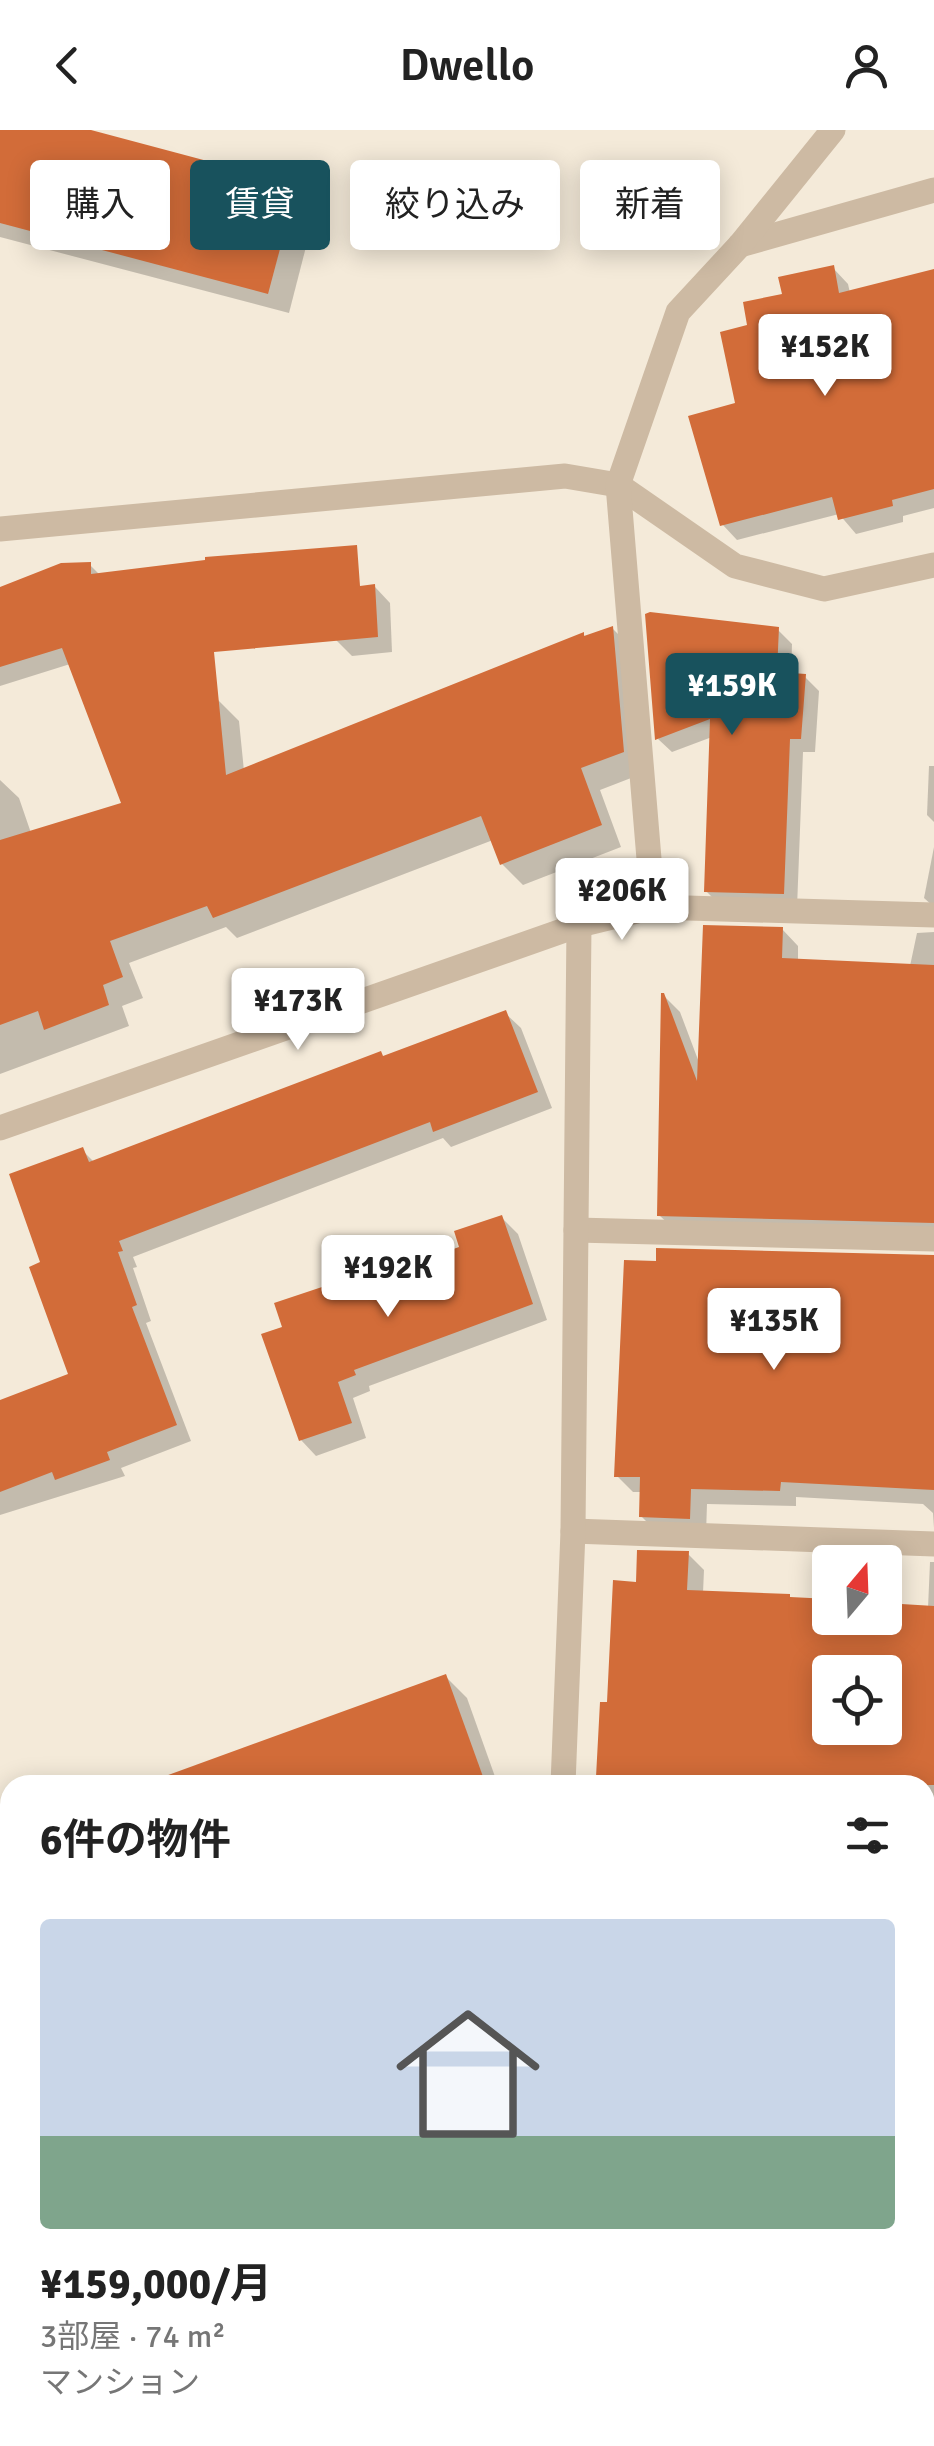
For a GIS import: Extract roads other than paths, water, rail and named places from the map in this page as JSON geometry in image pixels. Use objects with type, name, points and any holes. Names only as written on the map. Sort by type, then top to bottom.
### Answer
[{"type":"street","points":[[653,907],[618,485],[678,312],[740,245],[833,130]]},
{"type":"street","points":[[740,245],[934,190]]},
{"type":"street","points":[[0,529],[565,476],[618,485],[735,566],[824,589],[934,566]]},
{"type":"street","points":[[0,1128],[579,926],[653,907],[934,916]]},
{"type":"street","points":[[563,1775],[573,1531],[579,926]]},
{"type":"street","points":[[576,1230],[934,1240]]},
{"type":"street","points":[[573,1531],[934,1544]]}]
